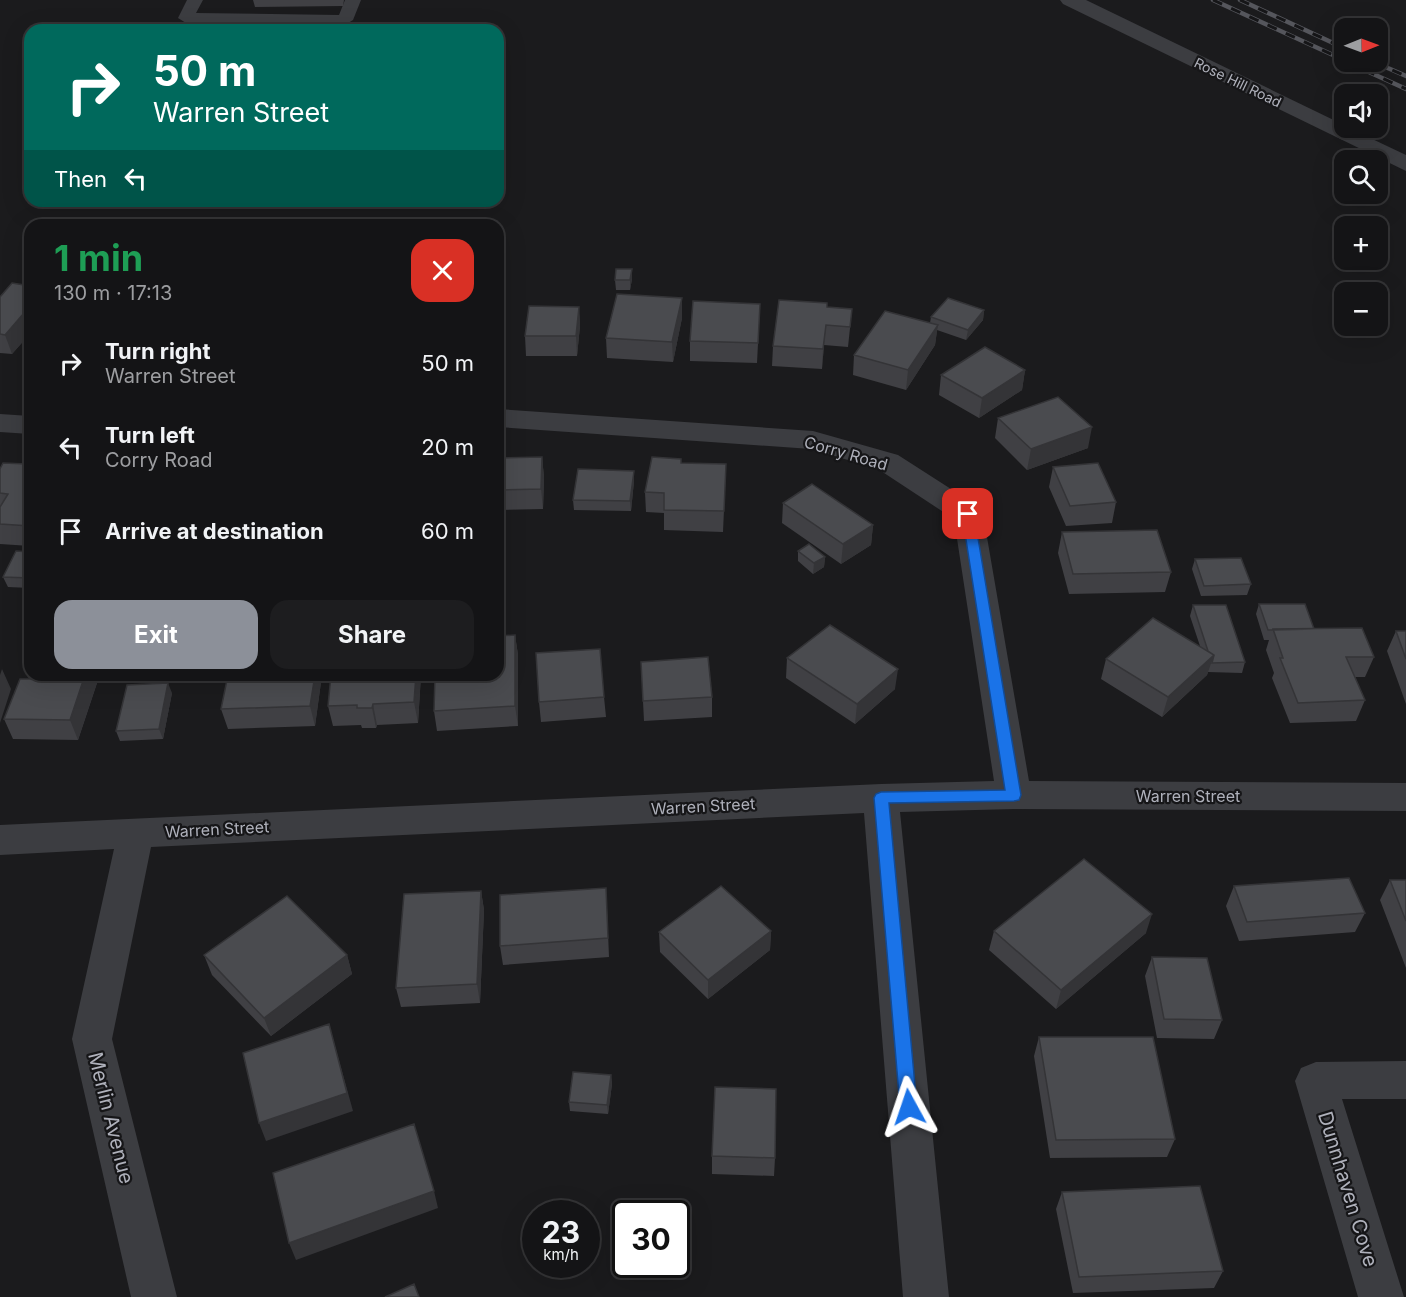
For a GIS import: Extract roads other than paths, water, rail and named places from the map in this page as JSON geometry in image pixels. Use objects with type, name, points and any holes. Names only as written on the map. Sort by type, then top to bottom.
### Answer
[{"type":"street","name":"Rose Hill Road","points":[[1070,0],[1406,164]]},
{"type":"street","name":"Corry Road","points":[[504,418],[813,440],[888,462],[968,514],[1014,795]]},
{"type":"street","points":[[0,423],[24,425]]},
{"type":"street","name":"Warren Street","points":[[0,840],[881,798],[1014,795],[1406,797]]},
{"type":"street","points":[[881,798],[926,1297]]},
{"type":"street","name":"Merlin Avenue","points":[[136,833],[92,1038],[154,1297]]},
{"type":"street","name":"Dunnhaven Cove","points":[[1381,1297],[1316,1081],[1406,1080]]},
{"type":"lane","points":[[195,0],[186,18],[345,20],[353,0]]},
{"type":"railway","points":[[1213,0],[1334,55]]},
{"type":"railway","points":[[1240,0],[1334,43]]},
{"type":"railway","points":[[1388,68],[1406,76]]},
{"type":"railway","points":[[1369,72],[1406,89]]}]
